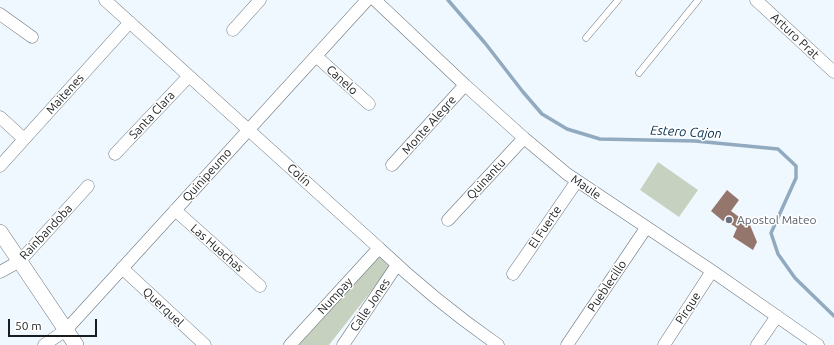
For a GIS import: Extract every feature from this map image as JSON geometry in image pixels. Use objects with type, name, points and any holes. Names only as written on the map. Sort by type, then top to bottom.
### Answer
[{"type":"street","name":"Colín","points":[[105,0],[436,300],[498,345]]},
{"type":"street","points":[[233,30],[260,0]]},
{"type":"street","name":"Quinipeumo","points":[[44,345],[66,330],[366,0]]},
{"type":"street","name":"Maule","points":[[375,0],[465,85],[524,138],[577,181],[712,271],[818,345]]},
{"type":"street","name":"Arturo Prat","points":[[756,0],[834,72]]},
{"type":"street","points":[[0,14],[32,37]]},
{"type":"street","name":"Maitenes","points":[[0,166],[130,22]]},
{"type":"street","name":"Canelo","points":[[316,56],[369,104]]},
{"type":"street","name":"Santa Clara","points":[[115,154],[189,76]]},
{"type":"street","name":"Monte Alegre","points":[[392,165],[465,85]]},
{"type":"street","points":[[0,117],[24,139]]},
{"type":"street","name":"Quinantu","points":[[448,220],[524,138]]},
{"type":"street","name":"El Fuerte","points":[[513,274],[577,181]]},
{"type":"street","name":"Rainbandoba","points":[[0,272],[20,261],[88,186]]},
{"type":"street","name":"Las Huachas","points":[[175,210],[260,286]]},
{"type":"street","name":"Pueblecillo","points":[[567,345],[646,228]]},
{"type":"street","points":[[0,232],[76,345]]},
{"type":"street","name":"Numpay","points":[[290,345],[379,248]]},
{"type":"street","name":"Calle Jones","points":[[346,344],[397,265]]},
{"type":"street","name":"Querquel","points":[[122,268],[205,345]]},
{"type":"street","name":"Pirque","points":[[664,345],[712,271]]},
{"type":"street","points":[[757,345],[777,316]]},
{"type":"lane","points":[[586,38],[618,0]]},
{"type":"lane","points":[[639,73],[698,0]]},
{"type":"green space","points":[[658,162],[698,190],[679,217],[640,190]]},
{"type":"green space","points":[[378,256],[390,267],[329,345],[296,345]]},
{"type":"building","name":"Apostol Mateo","points":[[727,190],[739,200],[731,211],[750,225],[757,242],[753,250],[733,237],[737,228],[725,220],[723,221],[711,211]]},
{"type":"waterway","name":"Estero Cajon","points":[[448,0],[542,114],[567,129],[600,139],[695,141],[778,149],[796,166],[796,178],[771,233],[778,254],[795,278],[834,316]]},
{"type":"place","name":"Apostol Mateo","points":[[729,220]]}]
